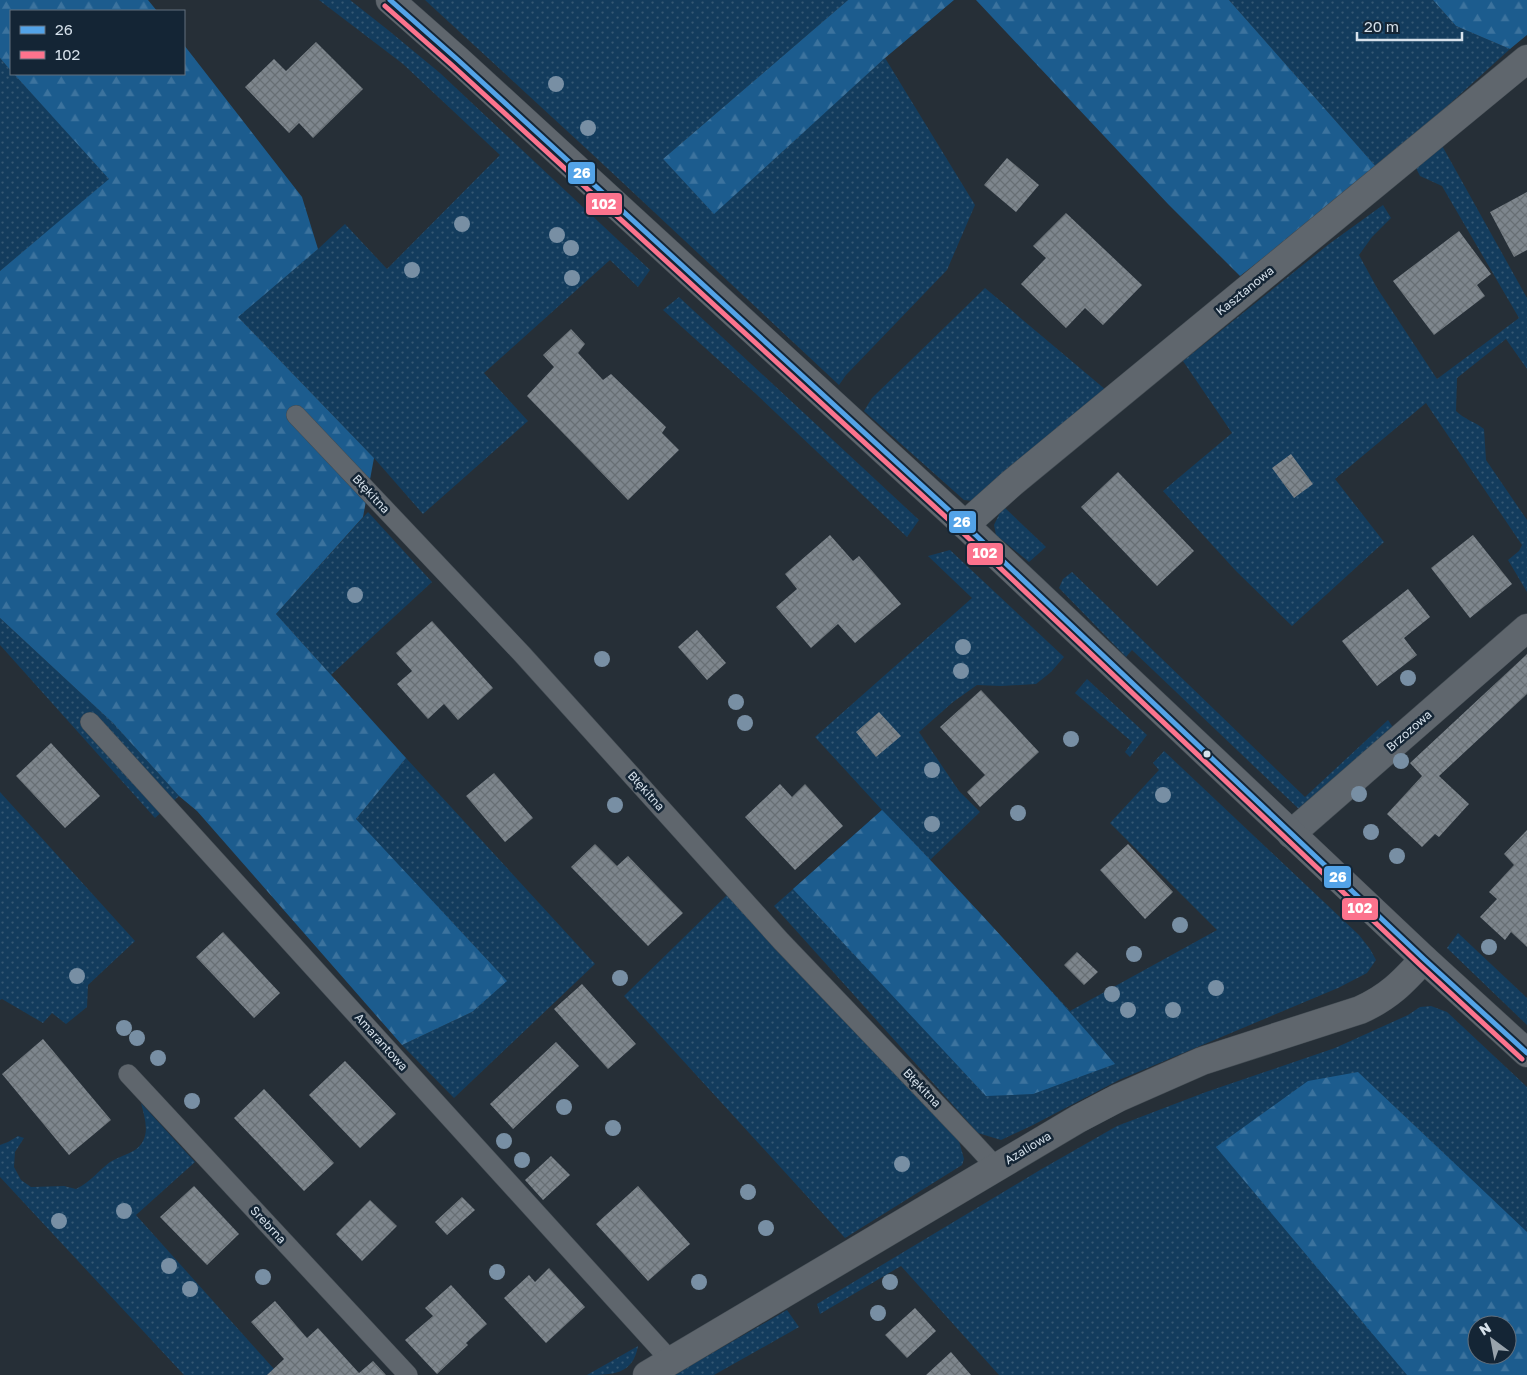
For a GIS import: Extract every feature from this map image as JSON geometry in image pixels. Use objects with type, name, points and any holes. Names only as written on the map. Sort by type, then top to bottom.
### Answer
[{"type":"street","points":[[390,0],[965,525],[1291,834],[1527,1054]]},
{"type":"street","name":"Kasztanowa","points":[[965,525],[1012,483],[1527,59]]},
{"type":"street","name":"Brzozowa","points":[[1291,834],[1527,628]]},
{"type":"street","name":"Azaliowa","points":[[647,1375],[1078,1119],[1160,1078],[1202,1062],[1360,1010],[1380,1001],[1396,989],[1424,959]]},
{"type":"lane","name":"Błękitna","points":[[296,415],[522,654],[781,941],[996,1167]]},
{"type":"lane","name":"Amarantowa","points":[[90,722],[672,1361]]},
{"type":"lane","name":"Srebrna","points":[[128,1074],[408,1375]]},
{"type":"shaded area","points":[[319,0],[350,0],[388,30],[440,73],[650,270],[638,287],[610,260],[484,373],[528,421],[423,514],[374,458],[237,316],[318,249],[345,224],[387,269],[500,155],[403,64]]},
{"type":"shaded area","points":[[425,0],[848,0],[663,159],[714,213],[885,58],[975,205],[947,270],[846,375],[839,385]]},
{"type":"shaded area","points":[[1229,0],[1433,0],[1456,26],[1510,49],[1378,169]]},
{"type":"shaded area","points":[[0,58],[10,70],[10,75],[15,75],[110,179],[0,271]]},
{"type":"shaded area","points":[[1440,142],[1527,298],[1527,369],[1506,339],[1457,378],[1456,411],[1484,429],[1486,460],[1527,520],[1527,592],[1508,560],[1519,551],[1522,545],[1426,403],[1335,479],[1384,542],[1292,626],[1236,571],[1163,491],[1232,433],[1183,361],[1329,244],[1383,205],[1391,218],[1372,237],[1359,255],[1377,288],[1437,379],[1519,318],[1442,186],[1420,176],[1413,162]]},
{"type":"shaded area","points":[[985,288],[1106,390],[974,501],[964,500],[864,411],[872,398]]},
{"type":"shaded area","points":[[679,297],[919,520],[907,537],[755,393],[663,310]]},
{"type":"shaded area","points":[[1003,506],[1046,547],[1029,562],[996,535],[994,525]]},
{"type":"shaded area","points":[[368,512],[432,582],[331,675],[276,614]]},
{"type":"shaded area","points":[[950,550],[1064,657],[1051,672],[1036,684],[977,685],[953,702],[919,732],[959,791],[980,812],[930,860],[1070,1011],[1217,930],[1110,823],[1159,770],[1153,763],[1164,751],[1359,935],[1376,960],[1367,973],[1338,988],[1119,1080],[1001,1140],[978,1133],[774,906],[882,810],[815,737],[972,598],[928,556]]},
{"type":"shaded area","points":[[1072,572],[1305,797],[1388,720],[1394,729],[1301,811],[1132,650],[1126,657],[1059,588],[1063,579]]},
{"type":"shaded area","points":[[0,618],[113,723],[179,796],[155,818],[0,645]]},
{"type":"shaded area","points":[[1087,679],[1147,735],[1130,757],[1125,752],[1132,742],[1075,693]]},
{"type":"shaded area","points":[[406,758],[595,964],[454,1098],[402,1045],[472,1012],[356,819]]},
{"type":"shaded area","points":[[0,792],[135,941],[88,985],[87,1007],[66,1024],[52,1013],[43,1023],[2,999],[0,1000]]},
{"type":"shaded area","points":[[727,895],[959,1141],[964,1159],[962,1165],[845,1238],[624,996]]},
{"type":"shaded area","points":[[1458,933],[1527,998],[1527,1025],[1447,948]]},
{"type":"shaded area","points":[[1431,1006],[1447,1012],[1527,1087],[1527,1375],[999,1375],[901,1266],[820,1314],[817,1304],[1117,1126],[1206,1092],[1335,1048],[1408,1015],[1420,1007]]},
{"type":"shaded area","points":[[141,1103],[195,1162],[136,1215],[274,1369],[267,1375],[184,1375],[0,1177],[0,1145],[18,1136],[24,1138],[15,1152],[14,1167],[21,1180],[31,1187],[64,1186],[76,1189],[82,1186],[110,1162],[135,1150],[144,1140],[146,1128]]},
{"type":"shaded area","points":[[787,1310],[799,1327],[714,1375],[674,1375]]},
{"type":"shaded area","points":[[638,1346],[635,1356],[626,1368],[605,1375],[587,1375]]},
{"type":"green space","points":[[0,0],[148,0],[156,10],[10,10],[10,70],[0,58]]},
{"type":"green space","points":[[848,0],[954,0],[885,58],[714,214],[663,159]]},
{"type":"green space","points":[[976,0],[1229,0],[1378,169],[1240,276],[1168,204]]},
{"type":"green space","points":[[1433,0],[1527,0],[1527,35],[1510,49],[1456,26]]},
{"type":"green space","points":[[185,46],[302,197],[318,249],[238,317],[374,458],[363,517],[276,614],[406,758],[356,819],[507,981],[472,1012],[402,1045],[197,811],[179,796],[113,723],[0,618],[0,271],[109,179],[15,75],[185,75]]},
{"type":"green space","points":[[882,810],[1000,935],[1115,1064],[1033,1094],[986,1096],[793,889]]},
{"type":"green space","points":[[1358,1072],[1527,1232],[1527,1375],[1407,1375],[1216,1147],[1308,1081]]},
{"type":"building","points":[[316,42],[363,89],[313,138],[299,123],[289,133],[245,87],[274,59],[286,71]]},
{"type":"building","points":[[1007,158],[1039,185],[1016,212],[984,185]]},
{"type":"building","points":[[1527,192],[1527,250],[1514,257],[1490,212]]},
{"type":"building","points":[[1066,213],[1142,285],[1103,325],[1085,308],[1066,328],[1021,284],[1046,258],[1033,246]]},
{"type":"building","points":[[1459,231],[1491,274],[1477,285],[1485,296],[1434,335],[1393,281]]},
{"type":"building","points":[[571,329],[585,344],[578,353],[603,380],[611,374],[666,427],[662,433],[679,450],[628,500],[527,396],[554,367],[543,355]]},
{"type":"building","points":[[1291,454],[1313,484],[1294,498],[1272,468]]},
{"type":"building","points":[[1118,472],[1194,551],[1157,586],[1081,507]]},
{"type":"building","points":[[830,535],[853,561],[859,556],[901,604],[855,643],[838,624],[811,648],[776,607],[797,589],[785,574]]},
{"type":"building","points":[[1473,535],[1512,584],[1470,618],[1431,568]]},
{"type":"building","points":[[1408,589],[1430,617],[1404,638],[1417,655],[1377,686],[1342,641]]},
{"type":"building","points":[[432,621],[493,688],[458,720],[444,704],[428,719],[397,684],[412,671],[396,653]]},
{"type":"building","points":[[697,630],[726,663],[707,680],[678,647]]},
{"type":"building","points":[[1527,654],[1527,694],[1439,776],[1469,804],[1439,837],[1435,834],[1422,847],[1387,814],[1422,776],[1410,763]]},
{"type":"building","points":[[981,690],[1039,752],[980,807],[967,792],[985,775],[940,727]]},
{"type":"building","points":[[879,712],[901,736],[876,757],[856,732]]},
{"type":"building","points":[[51,743],[100,796],[65,828],[16,776]]},
{"type":"building","points":[[494,773],[533,818],[505,842],[466,796]]},
{"type":"building","points":[[780,784],[792,797],[805,784],[843,826],[795,870],[745,817]]},
{"type":"building","points":[[1527,830],[1527,947],[1511,932],[1505,940],[1480,917],[1497,899],[1489,892],[1514,865],[1504,854]]},
{"type":"building","points":[[595,844],[617,866],[628,856],[683,913],[648,946],[571,867]]},
{"type":"building","points":[[1128,844],[1173,892],[1145,919],[1100,870]]},
{"type":"building","points":[[223,932],[280,993],[254,1018],[196,957]]},
{"type":"building","points":[[1077,952],[1098,972],[1084,985],[1064,965]]},
{"type":"building","points":[[582,984],[636,1044],[608,1069],[554,1009]]},
{"type":"building","points":[[43,1039],[111,1120],[69,1155],[2,1074]]},
{"type":"building","points":[[556,1042],[579,1066],[513,1129],[490,1104]]},
{"type":"building","points":[[345,1061],[396,1114],[360,1148],[309,1095]]},
{"type":"building","points":[[264,1089],[334,1163],[304,1191],[234,1118]]},
{"type":"building","points":[[551,1156],[570,1175],[543,1200],[525,1180]]},
{"type":"building","points":[[194,1186],[239,1234],[207,1265],[160,1217]]},
{"type":"building","points":[[638,1186],[690,1244],[648,1281],[596,1224]]},
{"type":"building","points":[[462,1197],[475,1210],[447,1235],[435,1222]]},
{"type":"building","points":[[370,1200],[397,1226],[362,1261],[336,1234]]},
{"type":"building","points":[[549,1268],[585,1307],[546,1343],[504,1298],[529,1275],[535,1282]]},
{"type":"building","points":[[451,1285],[487,1324],[437,1374],[405,1340],[433,1316],[425,1308]]},
{"type":"building","points":[[275,1301],[307,1338],[318,1328],[359,1373],[373,1361],[386,1375],[267,1375],[284,1359],[251,1322]]},
{"type":"building","points":[[915,1308],[936,1331],[907,1358],[885,1335]]},
{"type":"building","points":[[951,1352],[971,1375],[926,1375]]},
{"type":"transit line","name":"26","points":[[390,0],[458,60],[965,525],[1424,959],[1527,1053]]},
{"type":"transit line","name":"102","points":[[385,6],[960,530],[1522,1059]]}]
